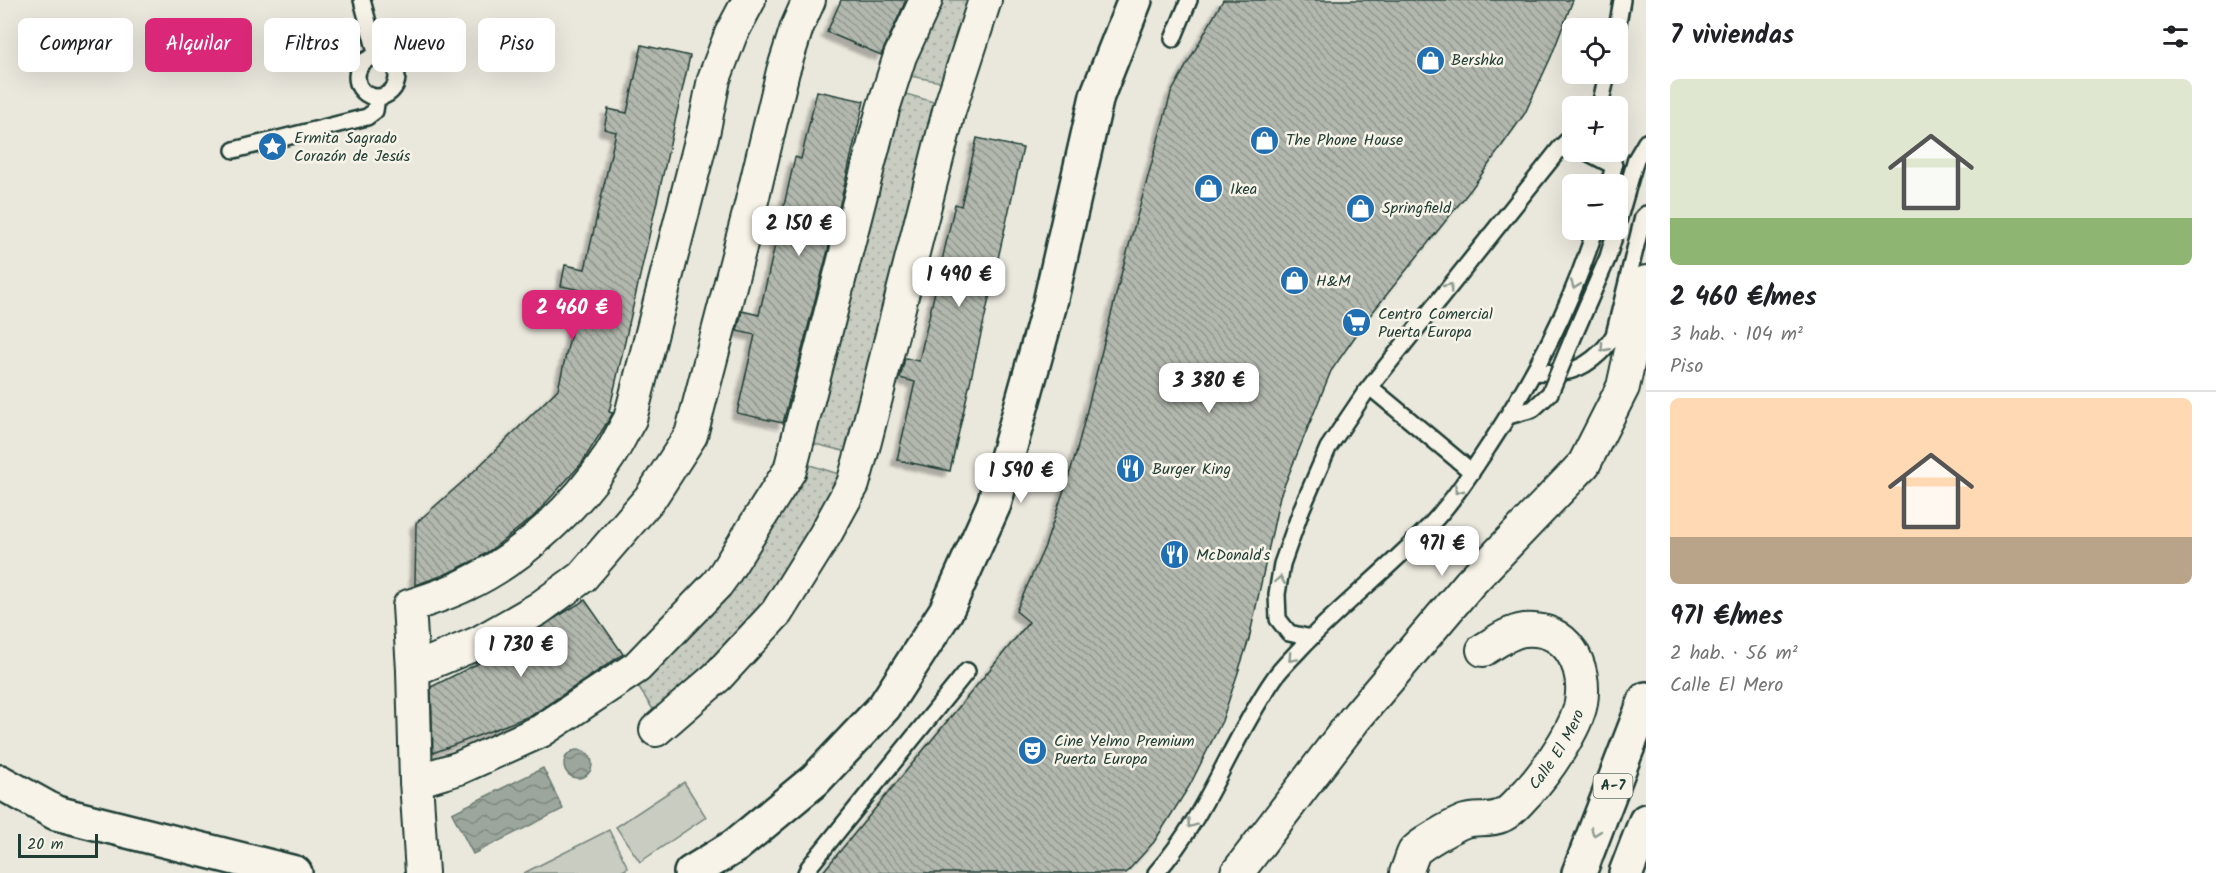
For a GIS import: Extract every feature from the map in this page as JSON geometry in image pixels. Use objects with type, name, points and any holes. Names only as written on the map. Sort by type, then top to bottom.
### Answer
[{"type":"main road","points":[[691,873],[735,846],[815,780],[884,707],[946,611],[994,504],[1049,307],[1097,96],[1135,0]]},
{"type":"main road","name":"A-7","points":[[1579,873],[1646,699]]},
{"type":"main road","points":[[0,782],[56,813],[295,873]]},
{"type":"main road","points":[[1626,873],[1646,821]]},
{"type":"main road","points":[[1641,873],[1646,866]]},
{"type":"street","points":[[422,873],[409,606],[466,585],[519,551],[556,519],[593,479],[611,454],[630,419],[704,129],[714,79],[731,34],[748,0]]},
{"type":"street","points":[[413,670],[489,636],[538,609],[582,577],[651,497],[691,435],[747,224],[783,71],[797,27],[809,0]]},
{"type":"street","points":[[416,781],[459,768],[542,731],[637,667],[717,584],[790,470],[883,109],[900,56],[926,0]]},
{"type":"street","points":[[656,730],[717,677],[777,612],[825,535],[853,484],[949,111],[985,0]]},
{"type":"street","points":[[1237,873],[1354,720],[1470,583],[1584,464],[1623,387],[1646,282]]},
{"type":"street","name":"Calle El Mero","points":[[1406,873],[1415,850],[1464,821],[1501,816],[1530,790],[1564,745],[1581,705],[1582,679],[1578,662],[1570,648],[1557,637],[1540,631],[1523,630],[1483,650]]},
{"type":"lane","points":[[362,0],[372,40]]},
{"type":"lane","points":[[1173,39],[1189,0]]},
{"type":"lane","points":[[1619,18],[1622,0]]},
{"type":"lane","points":[[372,58],[361,65],[357,73],[357,82],[361,90],[368,95],[378,97],[386,95],[397,81],[397,72]]},
{"type":"lane","points":[[234,150],[367,117],[375,111],[378,97]]},
{"type":"lane","points":[[1628,187],[1636,159],[1646,142]]},
{"type":"lane","points":[[1311,638],[1289,633],[1278,619],[1277,594],[1282,564],[1302,508],[1328,448],[1370,387],[1562,151]]},
{"type":"lane","points":[[1534,372],[1567,371],[1592,360],[1606,349],[1614,336],[1643,217],[1646,214]]},
{"type":"lane","points":[[1156,873],[1200,812],[1238,739],[1274,678],[1311,638],[1388,568],[1435,520],[1472,472],[1542,360],[1569,303],[1591,240]]},
{"type":"lane","points":[[1508,416],[1533,409],[1550,393],[1613,240]]},
{"type":"lane","points":[[1370,387],[1472,472]]},
{"type":"lane","points":[[806,873],[967,671]]},
{"type":"shaded area","points":[[939,0],[980,0],[951,84],[905,75]]},
{"type":"shaded area","points":[[899,92],[944,105],[924,180],[914,178],[909,196],[919,199],[878,361],[869,359],[865,372],[875,375],[855,454],[811,443]]},
{"type":"shaded area","points":[[810,465],[845,476],[776,605],[658,717],[637,685],[742,575]]},
{"type":"shaded area","points":[[684,782],[706,817],[640,862],[616,827]]},
{"type":"shaded area","points":[[609,830],[628,868],[619,873],[524,873]]},
{"type":"water","points":[[578,750],[588,754],[592,764],[588,774],[578,778],[568,774],[564,764],[568,754]]},
{"type":"water","points":[[543,768],[563,809],[473,854],[452,813]]},
{"type":"building","points":[[841,0],[906,0],[881,55],[827,32]]},
{"type":"building","points":[[1223,0],[1573,0],[1566,18],[1562,18],[1562,28],[1551,57],[1525,113],[1472,188],[1368,318],[1331,371],[1280,496],[1249,639],[1222,721],[1190,785],[1154,842],[1126,873],[822,873],[1029,622],[1016,611],[1045,546],[1076,454],[1122,271],[1171,93]]},
{"type":"building","points":[[642,45],[690,56],[609,412],[613,413],[582,463],[534,516],[477,559],[444,575],[415,585],[416,523],[468,477],[558,389],[581,290],[561,286],[565,265],[585,269],[616,132],[604,129],[608,109],[627,113]]},
{"type":"building","points":[[817,91],[864,101],[841,200],[783,423],[737,413],[755,335],[737,331],[742,311],[759,315],[795,157],[801,159]]},
{"type":"building","points":[[977,138],[1023,148],[950,471],[897,460],[915,382],[900,378],[905,358],[919,361],[955,204],[961,206]]},
{"type":"building","points":[[585,600],[623,654],[532,715],[433,753],[431,687],[489,658]]},
{"type":"place","name":"Bershka","points":[[1430,60]]},
{"type":"place","name":"The Phone House","points":[[1265,140]]},
{"type":"place","name":"Ermita Sagrado Corazón de Jesús","points":[[273,147]]},
{"type":"place","name":"Ikea","points":[[1209,189]]},
{"type":"place","name":"Springfield","points":[[1361,208]]},
{"type":"place","name":"H&M","points":[[1295,281]]},
{"type":"place","name":"Centro Comercial Puerta Europa","points":[[1357,323]]},
{"type":"place","name":"Burger King","points":[[1131,469]]},
{"type":"place","name":"McDonald's","points":[[1175,555]]},
{"type":"place","name":"Cine Yelmo Premium Puerta Europa","points":[[1033,750]]}]
